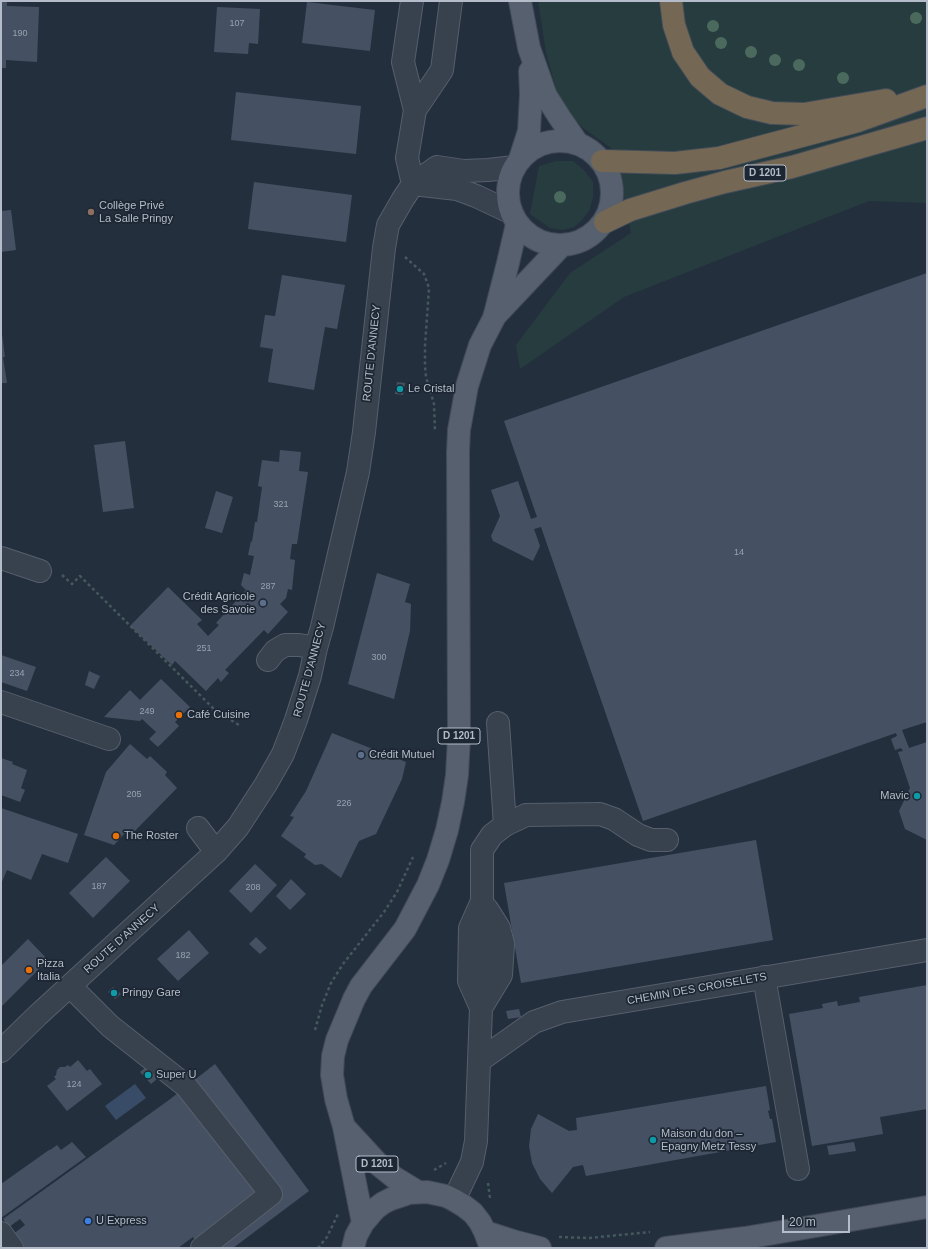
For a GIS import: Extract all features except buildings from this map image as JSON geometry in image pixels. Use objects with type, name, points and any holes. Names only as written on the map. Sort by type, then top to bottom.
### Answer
[{"type":"highway","points":[[671,1],[674,25],[683,52],[700,77],[720,94],[747,107],[772,113],[804,114],[927,92]]},
{"type":"highway","name":"D 1201","points":[[602,161],[675,163],[719,158],[858,121],[927,96]]},
{"type":"highway","name":"D 1201","points":[[605,222],[630,210],[685,193],[725,182],[792,167],[927,128]]},
{"type":"main road","points":[[518,163],[529,151],[548,142],[568,141],[587,148],[602,161],[612,184],[613,198],[605,222],[596,232],[586,239],[574,244],[561,246],[541,242],[524,231],[514,218],[508,201],[509,182],[518,163],[529,131],[532,94],[529,48],[520,1]]},
{"type":"main road","points":[[529,48],[546,96],[578,144]]},
{"type":"main road","name":"D 1201","points":[[363,1223],[344,1127],[336,1099],[332,1075],[333,1056],[337,1040],[361,986],[405,928],[419,904],[438,860],[447,830],[457,775],[459,737],[459,430],[472,367],[480,345],[494,318],[508,263],[514,218]]},
{"type":"main road","name":"D 1201","points":[[494,318],[561,246]]},
{"type":"main road","name":"D 1201","points":[[344,1127],[380,1166],[418,1192]]},
{"type":"main road","points":[[353,1248],[356,1236],[363,1223],[375,1209],[400,1195],[418,1192],[437,1194],[454,1200],[464,1206],[480,1222],[488,1240],[520,1243],[547,1242]]},
{"type":"main road","points":[[661,1240],[745,1238],[927,1207]]},
{"type":"street","points":[[412,1],[403,62],[415,110],[407,158],[413,184],[457,189],[476,196],[514,218]]},
{"type":"street","points":[[415,110],[442,70],[451,1]]},
{"type":"street","name":"ROUTE D'ANNECY","points":[[1,1051],[216,852],[238,827],[266,784],[283,754],[310,676],[358,472],[388,225],[402,199],[413,184],[437,167],[464,171],[488,170],[518,163]]},
{"type":"street","points":[[1,558],[40,571]]},
{"type":"street","points":[[268,660],[275,651],[285,645],[299,645],[316,648]]},
{"type":"street","points":[[1,702],[109,740]]},
{"type":"street","points":[[498,723],[504,825]]},
{"type":"street","points":[[454,1200],[472,1162],[476,1141],[481,1008],[470,981],[470,928],[482,901],[482,850],[492,834],[504,825],[526,815],[600,814],[614,819],[638,835],[651,840],[667,840]]},
{"type":"street","points":[[198,828],[216,852]]},
{"type":"street","points":[[481,1008],[501,975],[503,944],[499,928],[482,901]]},
{"type":"street","name":"CHEMIN DES CROISELETS","points":[[479,1061],[534,1022],[552,1015],[764,977],[927,950]]},
{"type":"street","points":[[764,977],[798,1169]]},
{"type":"street","points":[[70,986],[110,1026],[186,1086],[270,1194],[202,1248]]},
{"type":"street","points":[[1,1233],[12,1248]]},
{"type":"path","points":[[400,253],[411,261],[424,274],[429,288],[425,366],[426,377],[434,404],[435,437]]},
{"type":"path","points":[[72,584],[80,576],[216,711],[239,725]]},
{"type":"path","points":[[314,1037],[322,1005],[331,983],[346,959],[397,892],[416,851]]},
{"type":"path","points":[[430,1170],[445,1164],[455,1152],[487,1172],[490,1199],[492,1204]]},
{"type":"path","points":[[318,1248],[321,1246],[332,1228],[339,1211]]},
{"type":"path","points":[[547,1242],[589,1238],[661,1240]]},
{"type":"green space","points":[[538,1],[927,1],[927,203],[869,201],[624,297],[520,369],[516,345],[570,273],[631,233],[615,151],[583,128],[561,106],[546,53]]},
{"type":"green space","points":[[556,161],[573,161],[584,170],[593,182],[593,198],[589,211],[574,227],[563,230],[550,228],[530,214],[539,166]]},
{"type":"water","points":[[135,1084],[146,1098],[116,1120],[105,1106]]},
{"type":"place","name":"Collège Privé La Salle Pringy","points":[[91,212]]},
{"type":"place","name":"Le Cristal","points":[[400,389]]},
{"type":"place","name":"Crédit Agricole des Savoie","points":[[263,603]]},
{"type":"place","name":"Café Cuisine","points":[[179,715]]},
{"type":"place","name":"Crédit Mutuel","points":[[361,755]]},
{"type":"place","name":"Mavic","points":[[917,796]]},
{"type":"place","name":"The Roster","points":[[116,836]]},
{"type":"place","name":"Pizza Italia","points":[[29,970]]},
{"type":"place","name":"Pringy Gare","points":[[114,993]]},
{"type":"place","name":"Super U","points":[[148,1075]]},
{"type":"place","name":"Maison du don – Epagny Metz Tessy","points":[[653,1140]]},
{"type":"place","name":"U Express","points":[[88,1221]]}]
